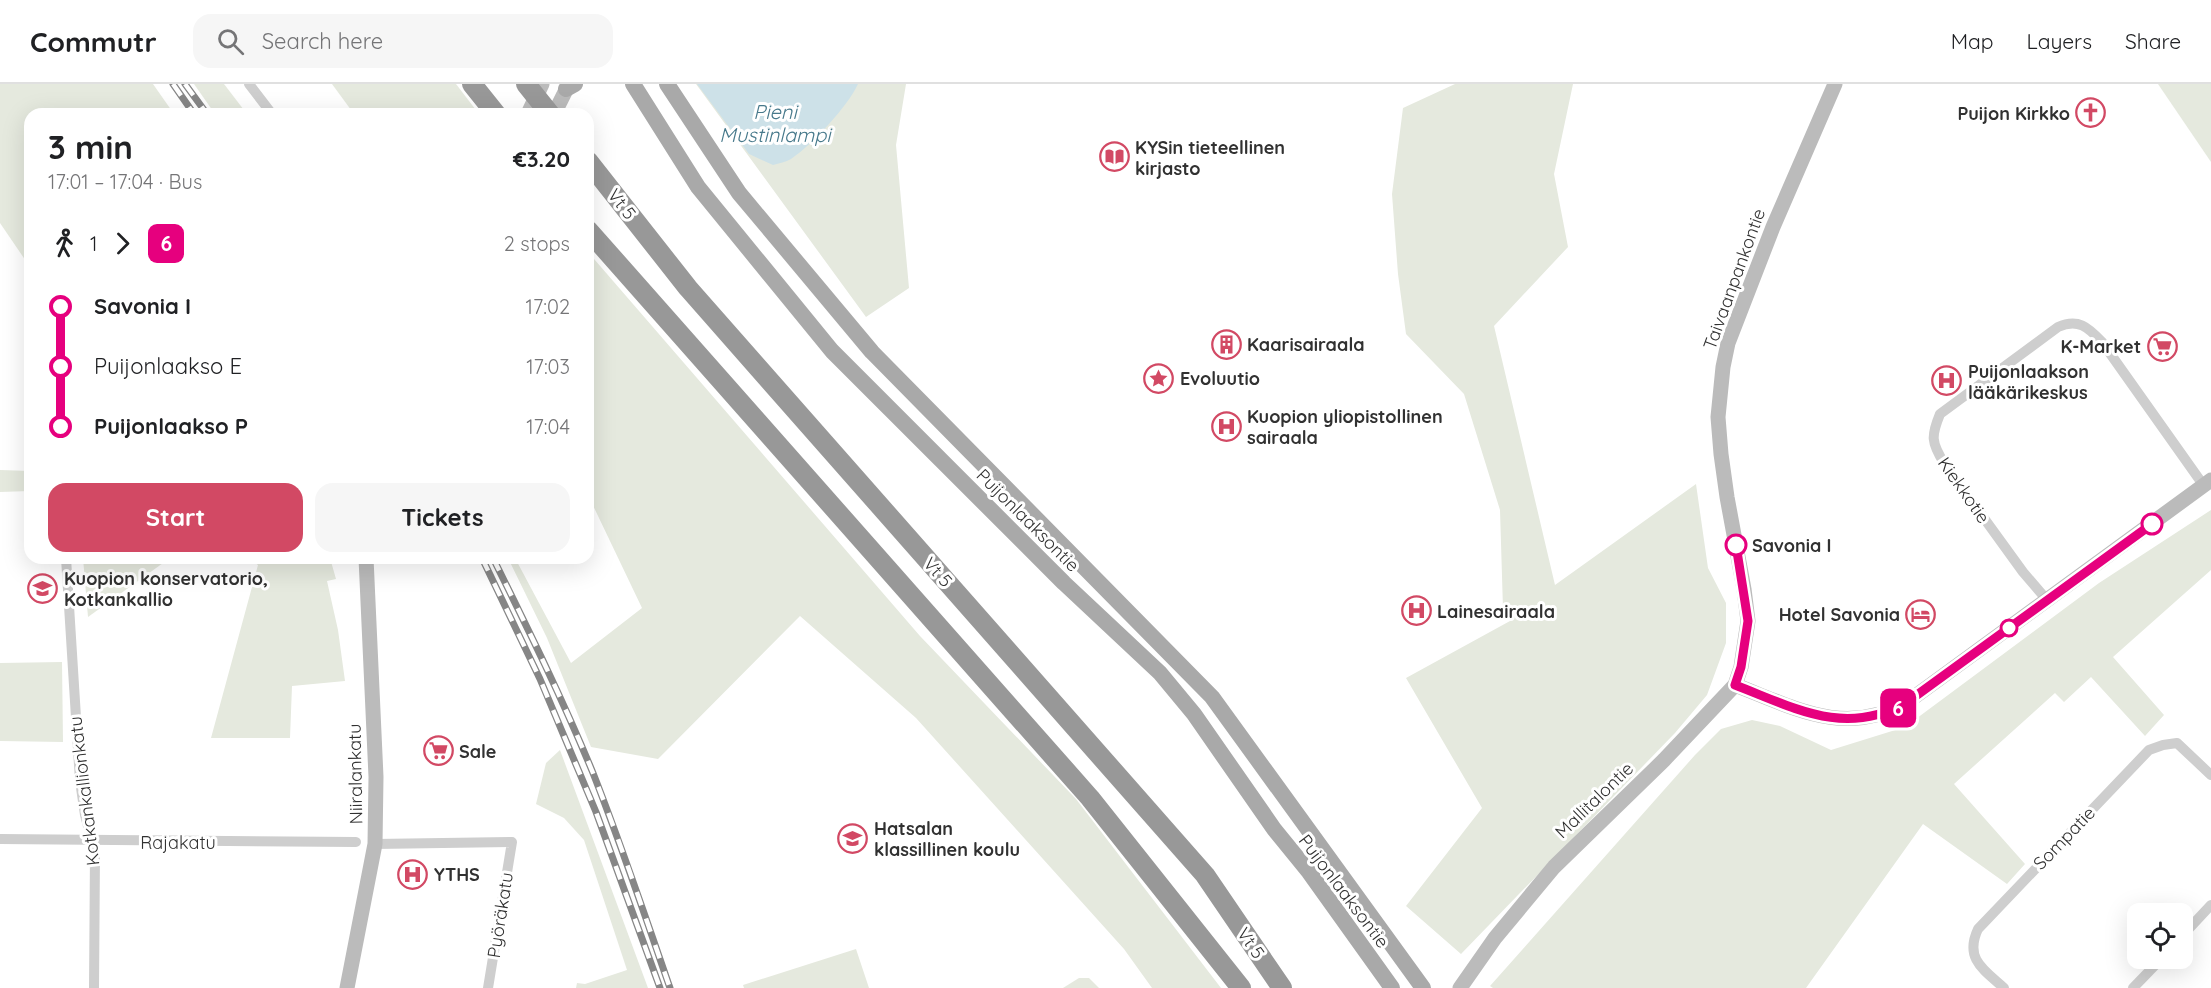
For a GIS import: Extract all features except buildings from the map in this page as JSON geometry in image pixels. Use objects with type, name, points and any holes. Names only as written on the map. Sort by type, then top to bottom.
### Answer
[{"type":"highway","points":[[525,84],[547,108]]},
{"type":"highway","points":[[474,86],[490,108]]},
{"type":"highway","name":"Vt 5","points":[[594,168],[688,288],[1205,876],[1282,988]]},
{"type":"highway","name":"Vt 5","points":[[594,237],[1090,798],[1241,988]]},
{"type":"main road","name":"Puijonlaaksontie","points":[[633,84],[698,187],[832,351],[1064,583],[1160,673],[1194,714],[1274,829],[1309,872],[1392,988]]},
{"type":"main road","name":"Puijonlaaksontie","points":[[668,84],[739,193],[872,352],[1212,698],[1423,988]]},
{"type":"street","points":[[249,84],[267,108]]},
{"type":"street","points":[[531,108],[542,84]]},
{"type":"street","name":"Taivaanpankontie","points":[[1746,639],[1748,621],[1744,589],[1727,497],[1719,426],[1723,367],[1728,343],[1773,227],[1835,84]]},
{"type":"street","points":[[556,108],[570,86]]},
{"type":"street","name":"Kiekkotie","points":[[2047,600],[2023,572],[1944,463],[1933,446],[1933,430],[1940,414],[2048,334],[2067,323],[2089,328],[2208,483]]},
{"type":"street","points":[[1735,685],[1813,714],[1848,720],[1869,718],[1890,712],[1906,703],[2208,483]]},
{"type":"street","name":"Kotkankallionkatu","points":[[66,564],[78,758],[85,815],[95,852],[94,988]]},
{"type":"street","name":"Niiralankatu","points":[[347,988],[375,844],[376,777],[366,564]]},
{"type":"street","name":"Mallitalontie","points":[[1460,988],[1495,938],[1554,867],[1664,760],[1735,685],[1746,639]]},
{"type":"street","name":"Sompatie","points":[[2004,988],[1979,965],[1974,954],[1972,941],[1978,929],[2149,750],[2177,743],[2211,775]]},
{"type":"street","name":"Rajakatu","points":[[0,839],[93,842],[356,842]]},
{"type":"street","name":"Pyöräkatu","points":[[375,844],[512,842],[488,988]]},
{"type":"street","points":[[2193,924],[2211,904]]},
{"type":"street","points":[[2133,988],[2151,969]]},
{"type":"shaded area","points":[[0,84],[153,84],[170,108],[24,108],[24,258],[0,223]]},
{"type":"shaded area","points":[[194,84],[224,84],[242,108],[211,108]]},
{"type":"shaded area","points":[[332,84],[456,84],[474,108],[350,108]]},
{"type":"shaded area","points":[[696,84],[906,84],[896,145],[909,288],[866,317]]},
{"type":"shaded area","points":[[1455,84],[1573,84],[1554,174],[1568,247],[1494,326],[1555,585],[1696,484],[1708,568],[1726,603],[1726,643],[1707,695],[1675,733],[1461,954],[1406,906],[1482,808],[1406,678],[1510,621],[1503,609],[1500,510],[1464,394],[1406,334],[1398,274],[1392,194],[1403,108]]},
{"type":"shaded area","points":[[2158,84],[2211,84],[2211,162]]},
{"type":"shaded area","points":[[594,259],[920,636],[1076,799],[1221,988],[1152,988],[1124,949],[916,718],[800,616],[658,759],[591,747],[547,638],[511,564],[518,564],[571,663],[642,608],[594,508]]},
{"type":"shaded area","points":[[0,470],[24,471],[24,491],[0,492]]},
{"type":"shaded area","points":[[2211,510],[2211,570],[2113,657],[2164,715],[2145,736],[2091,677],[2064,702],[2055,693],[1954,784],[2025,864],[2007,884],[1923,824],[1806,988],[1493,988],[1490,986],[1695,755],[1721,729],[1752,720],[1780,726],[1831,750],[1905,727],[2099,583]]},
{"type":"shaded area","points":[[84,564],[162,564],[88,617]]},
{"type":"shaded area","points":[[332,564],[336,579],[327,581],[338,630],[345,681],[292,686],[290,738],[211,738],[258,565]]},
{"type":"shaded area","points":[[62,662],[63,742],[0,741],[0,663]]},
{"type":"shaded area","points":[[560,750],[648,988],[576,988],[577,983],[585,984],[627,970],[584,840],[564,818],[536,804],[546,763]]},
{"type":"shaded area","points":[[856,949],[869,988],[744,988],[743,985]]},
{"type":"shaded area","points":[[1079,978],[1089,978],[1099,988],[1063,988]]},
{"type":"water","name":"Pieni Mustinlampi","points":[[697,84],[858,84],[838,114],[809,144],[791,159],[773,165],[749,154]]},
{"type":"railway","points":[[173,84],[190,108]]},
{"type":"railway","points":[[185,84],[203,108]]},
{"type":"railway","points":[[485,564],[540,679],[596,812],[660,988]]},
{"type":"railway","points":[[496,564],[593,773],[670,988]]},
{"type":"bus line","name":"6","points":[[1736,545],[1748,621],[1741,667],[1735,685],[1813,714],[1848,720],[1869,718],[1890,712],[1906,703],[2152,524]]},
{"type":"place","name":"Puijon Kirkko","points":[[2091,113]]},
{"type":"place","name":"KYSin tieteellinen kirjasto","points":[[1114,157]]},
{"type":"place","name":"Kaarisairaala","points":[[1226,344]]},
{"type":"place","name":"K-Market","points":[[2162,346]]},
{"type":"place","name":"Evoluutio","points":[[1159,378]]},
{"type":"place","name":"Puijonlaakson lääkärikeskus","points":[[1947,381]]},
{"type":"place","name":"Kuopion yliopistollinen sairaala","points":[[1226,426]]},
{"type":"place","name":"Savonia I","points":[[1736,545]]},
{"type":"place","name":"Kuopion konservatorio, Kotkankallio","points":[[43,588]]},
{"type":"place","name":"Lainesairaala","points":[[1416,611]]},
{"type":"place","name":"Hotel Savonia","points":[[1921,614]]},
{"type":"place","name":"Sale","points":[[438,751]]},
{"type":"place","name":"Hatsalan klassillinen koulu","points":[[853,838]]},
{"type":"place","name":"YTHS","points":[[413,874]]}]
